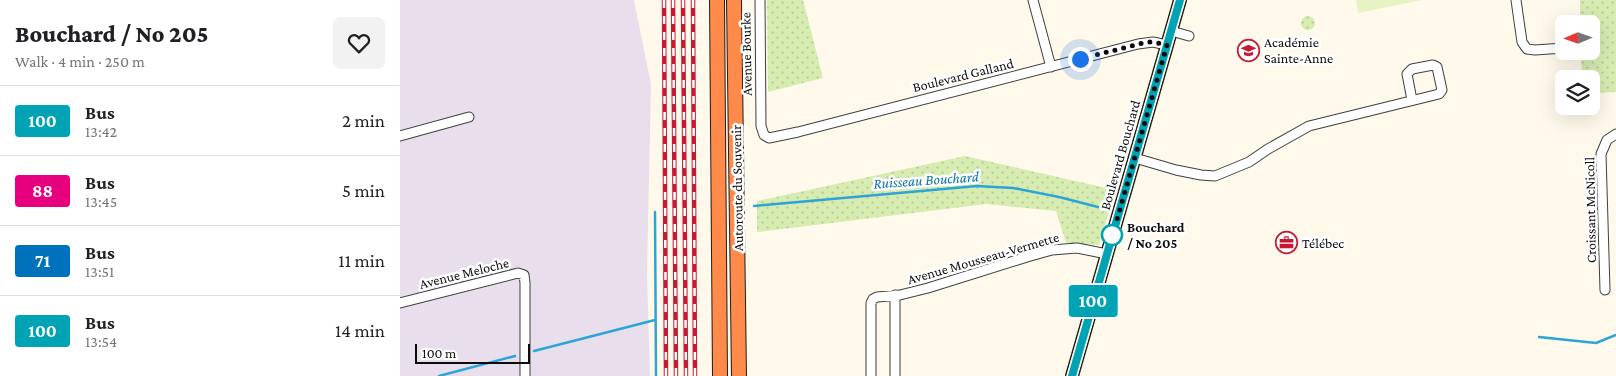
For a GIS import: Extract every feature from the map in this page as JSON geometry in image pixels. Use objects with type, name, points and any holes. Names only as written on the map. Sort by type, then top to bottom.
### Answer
[{"type":"highway","points":[[711,0],[717,53]]},
{"type":"highway","name":"Autoroute du Souvenir","points":[[717,0],[720,376]]},
{"type":"highway","name":"Autoroute du Souvenir","points":[[734,0],[739,376]]},
{"type":"highway","points":[[736,43],[741,0]]},
{"type":"main road","name":"Boulevard Bouchard","points":[[1072,376],[1180,0]]},
{"type":"street","name":"Avenue Bourke","points":[[760,0],[761,122],[762,130],[766,137]]},
{"type":"street","points":[[1033,0],[1051,66]]},
{"type":"street","points":[[1516,0],[1522,42],[1527,49],[1555,49]]},
{"type":"street","points":[[1171,31],[1189,36]]},
{"type":"street","name":"Boulevard Galland","points":[[766,137],[792,134],[1147,42],[1167,45]]},
{"type":"street","points":[[1135,158],[1185,172],[1215,176],[1249,162],[1309,126],[1439,94],[1442,90],[1437,67],[1433,65],[1412,69],[1407,74],[1412,100]]},
{"type":"street","points":[[400,136],[469,118]]},
{"type":"street","name":"Croissant McNicoll","points":[[1605,290],[1601,154],[1607,140],[1616,134]]},
{"type":"street","name":"Avenue Mousseau-Vermette","points":[[871,376],[871,303],[877,297],[933,287],[1052,250],[1078,248],[1106,254]]},
{"type":"street","name":"Avenue Meloche","points":[[400,304],[518,273],[524,275],[525,376]]},
{"type":"street","name":"Avenue Mousseau-Vermette","points":[[895,295],[895,376]]},
{"type":"shaded area","points":[[400,0],[634,0],[651,84],[647,274],[650,376],[400,376]]},
{"type":"green space","points":[[767,0],[803,0],[823,78],[768,92]]},
{"type":"green space","points":[[1356,0],[1422,0],[1358,13]]},
{"type":"green space","points":[[1580,0],[1616,0],[1616,92],[1600,93],[1600,70],[1582,70],[1581,60],[1600,60],[1600,15],[1580,15]]},
{"type":"green space","points":[[1308,16],[1313,18],[1315,23],[1313,28],[1308,30],[1303,28],[1301,23],[1303,18]]},
{"type":"green space","points":[[965,156],[1115,190],[1099,245],[1066,243],[1056,211],[986,204],[757,232],[757,201]]},
{"type":"waterway","name":"Ruisseau Bouchard","points":[[754,206],[977,186],[1013,188],[1098,207]]},
{"type":"waterway","name":"Ruisseau Bouchard","points":[[655,212],[656,376]]},
{"type":"waterway","points":[[534,351],[655,320]]},
{"type":"waterway","name":"Ruisseau Bouchard","points":[[1539,337],[1596,343],[1616,335]]},
{"type":"waterway","points":[[439,376],[515,356]]},
{"type":"railway","points":[[664,0],[666,376]]},
{"type":"railway","points":[[673,0],[676,376]]},
{"type":"railway","points":[[683,0],[686,376]]},
{"type":"railway","points":[[693,0],[695,376]]},
{"type":"bus line","name":"100","points":[[1072,376],[1180,0]]},
{"type":"place","name":"Académie Sainte-Anne","points":[[1248,50]]},
{"type":"place","name":"Bouchard / No 205","points":[[1112,235]]},
{"type":"place","name":"Télébec","points":[[1286,243]]},
{"type":"route","points":[[1080,59],[1147,42],[1167,45],[1112,237],[1112,235]]}]
